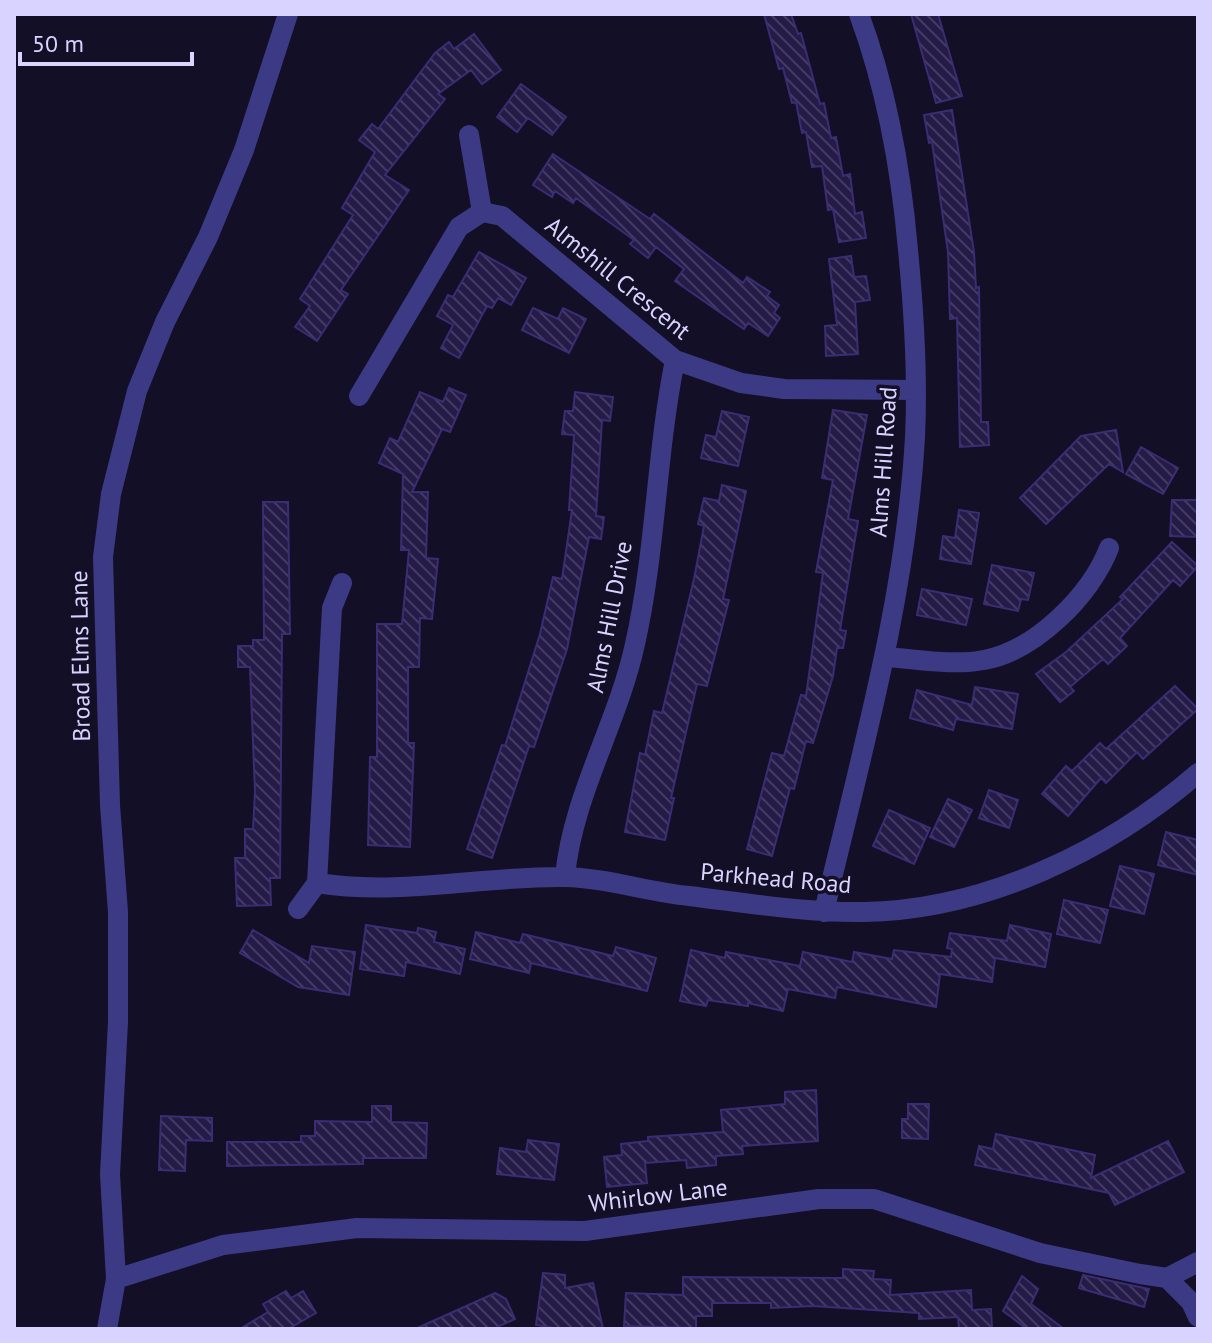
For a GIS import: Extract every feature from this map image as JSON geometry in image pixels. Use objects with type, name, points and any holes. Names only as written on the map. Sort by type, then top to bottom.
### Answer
[{"type":"street","name":"Broad Elms Lane","points":[[107,1329],[116,1279],[110,1174],[118,1038],[118,912],[110,805],[103,557],[111,494],[137,391],[238,165],[288,14]]},
{"type":"street","name":"Alms Hill Road","points":[[824,912],[885,657],[908,509],[916,390],[904,203],[892,130],[859,14]]},
{"type":"street","points":[[359,396],[459,227],[482,212],[469,135]]},
{"type":"street","name":"Almshill Crescent","points":[[482,212],[502,216],[675,360],[741,383],[784,389],[916,390]]},
{"type":"street","name":"Alms Hill Drive","points":[[565,877],[568,846],[619,705],[635,644],[675,360]]},
{"type":"street","points":[[885,657],[959,662],[1001,655],[1058,619],[1102,567],[1109,548]]},
{"type":"street","points":[[298,909],[317,883],[332,608],[342,583]]},
{"type":"street","name":"Parkhead Road","points":[[317,883],[384,888],[565,877],[675,895],[824,912],[914,907],[1023,878],[1081,854],[1138,820],[1198,773]]},
{"type":"street","name":"Whirlow Lane","points":[[116,1279],[223,1245],[357,1228],[585,1231],[819,1199],[874,1199],[1040,1253],[1167,1278]]},
{"type":"street","points":[[1198,1262],[1167,1278],[1191,1302],[1198,1317]]},
{"type":"building","points":[[764,14],[791,14],[798,34],[801,33],[820,104],[824,103],[831,138],[836,137],[843,176],[850,174],[855,214],[862,212],[866,238],[839,242],[833,209],[828,210],[822,166],[812,167],[806,132],[802,133],[796,102],[792,103],[783,68],[779,69]]},
{"type":"building","points":[[911,14],[938,14],[962,96],[936,103]]},
{"type":"building","points":[[474,34],[501,70],[482,84],[471,70],[438,94],[445,99],[385,175],[409,190],[341,290],[348,294],[317,341],[295,327],[310,306],[300,299],[353,215],[342,208],[375,152],[359,140],[372,124],[378,129],[435,53],[449,42],[454,49]]},
{"type":"building","points":[[521,84],[566,117],[552,135],[528,118],[517,132],[497,117]]},
{"type":"building","points":[[952,110],[974,252],[976,288],[979,287],[981,422],[988,422],[989,445],[960,447],[957,318],[950,319],[948,252],[932,142],[929,143],[924,115]]},
{"type":"building","points":[[553,154],[650,219],[654,214],[743,283],[747,277],[770,292],[767,296],[779,305],[774,313],[780,318],[768,336],[748,323],[744,329],[675,281],[684,269],[656,247],[648,258],[630,244],[634,240],[576,198],[573,203],[555,191],[552,197],[533,185]]},
{"type":"building","points":[[479,252],[526,278],[511,305],[498,298],[492,308],[487,306],[459,358],[441,348],[453,325],[437,316],[448,295],[453,297]]},
{"type":"building","points":[[851,256],[854,277],[866,276],[870,300],[855,302],[858,354],[826,356],[825,326],[837,325],[829,259]]},
{"type":"building","points":[[533,308],[558,319],[563,308],[586,319],[569,353],[522,330]]},
{"type":"building","points":[[449,388],[466,395],[450,432],[442,429],[412,492],[428,492],[426,558],[438,559],[432,619],[420,618],[419,667],[408,667],[408,743],[414,743],[410,847],[368,845],[370,757],[377,757],[377,624],[402,624],[409,550],[401,550],[403,474],[379,463],[390,438],[398,442],[420,392],[443,402]]},
{"type":"building","points":[[575,392],[613,397],[610,421],[602,420],[596,516],[604,517],[601,539],[589,537],[567,649],[534,747],[529,746],[492,858],[467,849],[502,745],[505,746],[540,634],[553,577],[562,579],[572,510],[569,510],[574,435],[562,434],[565,411],[573,411]]},
{"type":"building","points":[[833,410],[867,415],[848,519],[858,521],[840,630],[846,631],[843,648],[837,648],[833,676],[813,743],[806,741],[794,789],[790,788],[772,856],[747,849],[772,753],[784,756],[801,695],[806,696],[823,573],[816,572],[833,480],[822,478]]},
{"type":"building","points":[[722,411],[749,417],[738,466],[701,458],[706,435],[716,437]]},
{"type":"building","points":[[1116,430],[1123,472],[1109,464],[1046,524],[1020,498],[1081,436]]},
{"type":"building","points":[[1141,447],[1178,468],[1163,494],[1126,474]]},
{"type":"building","points":[[722,485],[746,491],[723,599],[729,600],[707,686],[697,684],[671,798],[674,798],[665,840],[625,832],[640,753],[645,755],[654,711],[662,713],[694,579],[704,526],[698,524],[704,498],[719,501]]},
{"type":"building","points":[[1172,500],[1198,500],[1198,537],[1170,536]]},
{"type":"building","points":[[263,502],[288,502],[290,634],[282,634],[280,878],[270,878],[271,905],[237,906],[235,858],[245,858],[245,829],[253,829],[255,792],[250,667],[238,667],[238,646],[253,646],[253,640],[264,640]]},
{"type":"building","points":[[959,510],[979,513],[971,564],[940,559],[943,536],[955,538]]},
{"type":"building","points":[[1172,542],[1198,566],[1180,586],[1173,580],[1120,638],[1127,646],[1108,664],[1103,659],[1070,687],[1074,691],[1060,702],[1036,674],[1066,652],[1123,599],[1120,597]]},
{"type":"building","points":[[992,565],[1034,573],[1028,600],[1021,599],[1018,611],[984,604]]},
{"type":"building","points":[[922,589],[972,599],[966,625],[917,615]]},
{"type":"building","points":[[1175,686],[1198,709],[1143,759],[1137,752],[1106,783],[1101,778],[1068,816],[1042,794],[1066,766],[1072,771],[1100,743],[1106,749]]},
{"type":"building","points":[[975,687],[1018,694],[1012,729],[956,719],[953,730],[910,718],[917,690],[972,705]]},
{"type":"building","points":[[989,790],[1018,800],[1009,828],[979,818]]},
{"type":"building","points":[[948,799],[972,810],[954,847],[930,837]]},
{"type":"building","points":[[889,810],[930,828],[914,864],[873,846]]},
{"type":"building","points":[[1166,832],[1198,840],[1198,875],[1158,865]]},
{"type":"building","points":[[1120,866],[1154,874],[1144,914],[1110,906]]},
{"type":"building","points":[[1064,900],[1108,910],[1100,943],[1057,934]]},
{"type":"building","points":[[366,925],[417,933],[418,928],[436,932],[434,942],[465,949],[460,974],[406,962],[404,976],[360,969]]},
{"type":"building","points":[[1010,925],[1051,934],[1045,967],[995,958],[992,982],[940,974],[936,1007],[837,987],[835,998],[788,989],[783,1011],[748,1003],[748,1006],[708,1000],[706,1006],[680,1001],[691,950],[725,958],[726,952],[800,966],[803,952],[852,962],[854,952],[892,959],[894,950],[951,957],[952,949],[947,948],[950,933],[1007,941]]},
{"type":"building","points":[[253,930],[309,963],[312,946],[355,952],[349,995],[298,987],[240,953]]},
{"type":"building","points":[[476,932],[520,943],[523,934],[613,956],[616,947],[656,958],[647,991],[531,963],[529,973],[470,959]]},
{"type":"building","points":[[816,1090],[818,1141],[742,1146],[743,1154],[716,1156],[716,1165],[687,1168],[686,1160],[645,1163],[647,1183],[607,1187],[604,1157],[622,1155],[621,1144],[648,1141],[648,1137],[723,1132],[721,1110],[785,1104],[785,1092]]},
{"type":"building","points":[[908,1104],[929,1104],[928,1139],[902,1138],[902,1119],[908,1119]]},
{"type":"building","points":[[372,1106],[391,1106],[391,1122],[427,1123],[426,1158],[363,1158],[363,1164],[227,1166],[227,1142],[301,1142],[301,1136],[315,1136],[315,1121],[372,1122]]},
{"type":"building","points":[[161,1116],[212,1118],[212,1141],[186,1140],[185,1171],[159,1170]]},
{"type":"building","points":[[996,1134],[1095,1155],[1091,1178],[1168,1141],[1184,1172],[1115,1205],[1109,1193],[975,1165],[979,1146],[993,1149]]},
{"type":"building","points":[[528,1140],[559,1144],[554,1180],[497,1174],[500,1148],[526,1152]]},
{"type":"building","points":[[843,1269],[874,1271],[873,1279],[891,1280],[890,1295],[971,1290],[972,1310],[991,1309],[992,1329],[959,1329],[958,1317],[919,1319],[919,1313],[813,1306],[771,1308],[771,1303],[712,1303],[712,1316],[696,1316],[696,1328],[624,1326],[626,1293],[683,1295],[683,1277],[843,1278]]},
{"type":"building","points":[[543,1273],[565,1275],[565,1288],[593,1283],[603,1329],[561,1329],[536,1325]]},
{"type":"building","points":[[1083,1275],[1149,1289],[1144,1307],[1079,1288]]},
{"type":"building","points":[[1022,1276],[1038,1289],[1031,1304],[1064,1329],[1027,1329],[1003,1311]]},
{"type":"building","points":[[286,1291],[291,1298],[303,1291],[316,1313],[288,1329],[240,1329],[268,1312],[263,1304]]},
{"type":"building","points":[[495,1293],[506,1299],[515,1319],[493,1329],[415,1329]]}]
